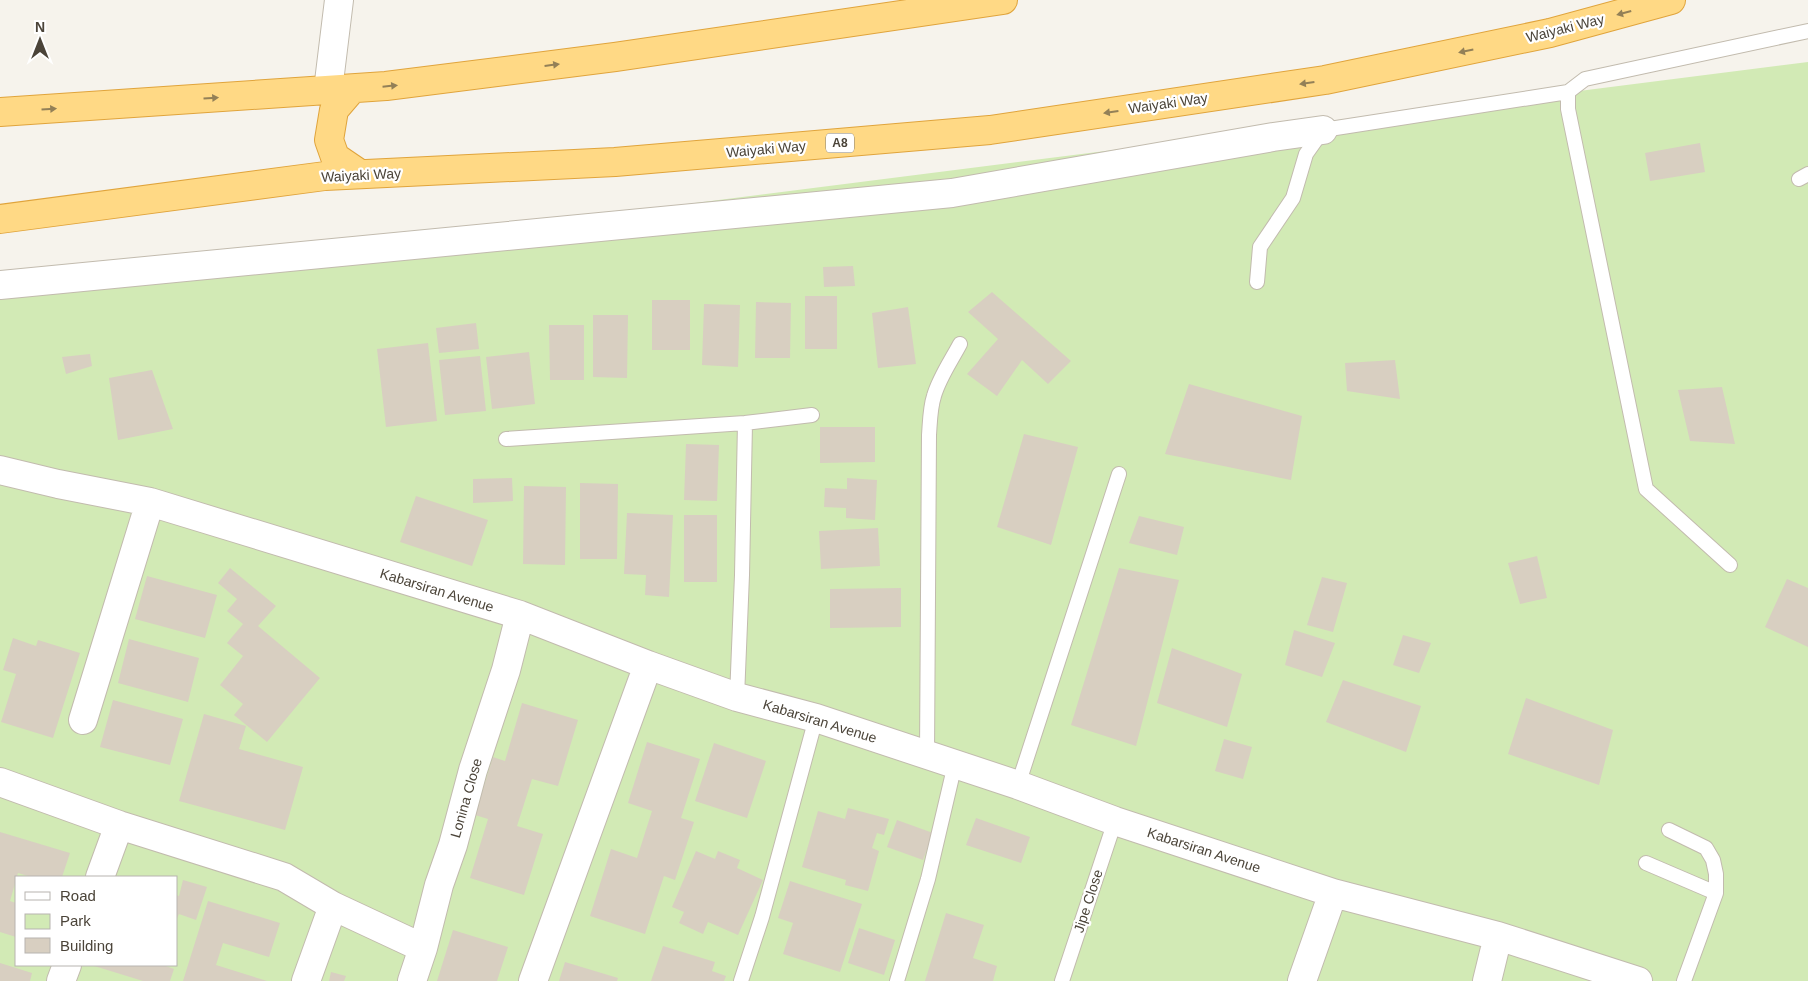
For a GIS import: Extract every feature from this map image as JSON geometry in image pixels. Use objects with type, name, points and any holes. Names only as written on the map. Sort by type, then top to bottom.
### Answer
[{"type":"highway","points":[[0,112],[386,86],[615,57],[1003,0]]},
{"type":"highway","name":"Waiyaki Way","points":[[0,219],[325,176],[615,162],[990,130],[1325,80],[1550,33],[1671,0]]},
{"type":"highway","points":[[340,89],[329,140],[335,157],[360,174]]},
{"type":"street","points":[[339,0],[340,89]]},
{"type":"street","points":[[0,285],[952,193],[1273,137],[1324,130]]},
{"type":"street","name":"Kabarsiran Avenue","points":[[0,470],[58,484],[150,502],[520,615],[648,665],[737,697],[816,718],[1333,893],[1498,936],[1638,981]]},
{"type":"street","points":[[83,720],[150,502]]},
{"type":"street","name":"Lonina Close","points":[[412,981],[423,948],[439,886],[453,845],[473,770],[506,670],[520,615]]},
{"type":"street","points":[[533,981],[648,665]]},
{"type":"street","points":[[0,782],[118,825],[284,877],[333,906],[423,948]]},
{"type":"street","points":[[100,876],[118,825]]},
{"type":"street","points":[[1302,981],[1333,893]]},
{"type":"street","points":[[306,981],[333,906]]},
{"type":"street","points":[[1487,981],[1498,936]]},
{"type":"street","points":[[62,981],[68,966]]},
{"type":"lane","points":[[1257,282],[1260,247],[1294,198],[1306,154],[1324,130],[1568,92],[1585,79],[1808,31]]},
{"type":"lane","points":[[1568,92],[1568,109],[1646,490],[1730,565]]},
{"type":"lane","points":[[927,755],[930,414],[934,396],[942,376],[960,344]]},
{"type":"lane","points":[[506,439],[745,423],[812,415]]},
{"type":"lane","points":[[737,697],[745,423]]},
{"type":"lane","points":[[1018,785],[1119,474]]},
{"type":"lane","points":[[741,981],[762,917],[816,718]]},
{"type":"lane","points":[[898,981],[928,879],[955,764]]},
{"type":"lane","name":"Jipe Close","points":[[1062,981],[1116,821]]},
{"type":"lane","points":[[1669,830],[1706,848],[1713,860],[1716,874],[1716,893],[1684,981]]},
{"type":"lane","points":[[1646,863],[1716,893]]},
{"type":"green space","points":[[1808,62],[1808,981],[0,981],[0,291]]},
{"type":"building","points":[[1700,143],[1705,172],[1650,181],[1645,153]]},
{"type":"building","points":[[853,266],[855,286],[824,287],[823,267]]},
{"type":"building","points":[[992,292],[1071,361],[1048,384],[1022,360],[997,396],[967,374],[998,339],[968,312]]},
{"type":"building","points":[[805,296],[837,296],[837,349],[805,349]]},
{"type":"building","points":[[652,300],[690,300],[690,350],[652,350]]},
{"type":"building","points":[[756,302],[791,303],[790,358],[755,358]]},
{"type":"building","points":[[704,304],[740,305],[738,367],[702,365]]},
{"type":"building","points":[[908,307],[916,364],[878,368],[872,313]]},
{"type":"building","points":[[593,315],[628,315],[627,378],[593,377]]},
{"type":"building","points":[[476,323],[479,349],[439,353],[436,328]]},
{"type":"building","points":[[549,325],[584,325],[584,380],[550,380]]},
{"type":"building","points":[[428,343],[437,421],[386,427],[377,349]]},
{"type":"building","points":[[529,352],[535,404],[492,409],[486,357]]},
{"type":"building","points":[[90,354],[92,366],[66,374],[62,357]]},
{"type":"building","points":[[480,356],[486,411],[445,415],[439,360]]},
{"type":"building","points":[[1395,360],[1400,399],[1347,391],[1345,363]]},
{"type":"building","points":[[152,370],[173,429],[118,440],[109,378]]},
{"type":"building","points":[[1189,384],[1302,416],[1291,480],[1165,454]]},
{"type":"building","points":[[1722,387],[1735,444],[1690,441],[1678,390]]},
{"type":"building","points":[[820,427],[875,427],[875,462],[820,463]]},
{"type":"building","points":[[1024,434],[1078,447],[1051,545],[997,527]]},
{"type":"building","points":[[686,444],[719,445],[717,501],[684,500]]},
{"type":"building","points":[[512,478],[513,501],[473,503],[473,479]]},
{"type":"building","points":[[847,478],[877,480],[875,520],[846,518],[846,508],[824,507],[825,488],[847,489]]},
{"type":"building","points":[[580,483],[618,484],[617,559],[580,559]]},
{"type":"building","points":[[524,486],[566,487],[565,565],[523,564]]},
{"type":"building","points":[[416,496],[488,520],[472,566],[400,542]]},
{"type":"building","points":[[627,513],[673,515],[669,597],[645,595],[646,575],[624,574]]},
{"type":"building","points":[[684,515],[717,515],[717,582],[684,582]]},
{"type":"building","points":[[1139,516],[1184,527],[1177,555],[1129,543]]},
{"type":"building","points":[[878,528],[880,566],[821,569],[819,531]]},
{"type":"building","points":[[1537,556],[1547,598],[1520,604],[1508,563]]},
{"type":"building","points":[[230,568],[276,606],[258,626],[320,678],[267,742],[234,715],[243,704],[220,685],[243,656],[227,643],[243,624],[227,611],[237,599],[218,583]]},
{"type":"building","points":[[1119,568],[1179,580],[1136,746],[1071,725]]},
{"type":"building","points":[[147,576],[217,595],[205,638],[135,619]]},
{"type":"building","points":[[1322,577],[1347,583],[1333,632],[1307,625]]},
{"type":"building","points":[[1787,579],[1808,588],[1808,647],[1765,627]]},
{"type":"building","points":[[901,588],[901,627],[830,628],[830,589]]},
{"type":"building","points":[[1294,630],[1335,643],[1322,677],[1285,665]]},
{"type":"building","points":[[1403,635],[1431,643],[1419,673],[1393,665]]},
{"type":"building","points":[[13,638],[36,646],[38,640],[80,653],[53,738],[1,722],[16,674],[3,670]]},
{"type":"building","points":[[129,639],[199,658],[188,702],[118,683]]},
{"type":"building","points":[[1172,648],[1242,674],[1227,727],[1157,703]]},
{"type":"building","points":[[1343,680],[1421,706],[1406,752],[1326,722]]},
{"type":"building","points":[[1526,698],[1613,730],[1599,785],[1508,754]]},
{"type":"building","points":[[113,700],[183,719],[170,765],[100,747]]},
{"type":"building","points":[[522,703],[578,720],[558,786],[532,779],[517,826],[543,834],[524,895],[470,878],[488,819],[475,815],[493,757],[505,761]]},
{"type":"building","points":[[204,714],[246,726],[239,749],[303,767],[285,830],[179,801]]},
{"type":"building","points":[[1224,739],[1252,747],[1243,779],[1215,771]]},
{"type":"building","points":[[647,742],[700,759],[681,818],[694,822],[675,880],[664,876],[645,934],[590,916],[611,849],[637,858],[652,811],[628,803]]},
{"type":"building","points":[[714,743],[766,761],[747,818],[695,801]]},
{"type":"building","points":[[848,808],[889,819],[884,835],[877,833],[872,848],[879,851],[868,891],[845,885],[846,880],[802,867],[818,811],[845,819]]},
{"type":"building","points":[[976,818],[1030,837],[1021,863],[966,845]]},
{"type":"building","points":[[897,820],[933,833],[923,860],[887,847]]},
{"type":"building","points":[[0,832],[70,853],[62,876],[28,876],[18,873],[17,876],[15,876],[10,901],[15,903],[15,937],[0,932]]},
{"type":"building","points":[[696,851],[715,859],[718,851],[740,860],[737,868],[763,880],[738,935],[708,922],[703,934],[679,923],[684,912],[672,907]]},
{"type":"building","points":[[183,880],[207,887],[196,920],[179,914],[178,916],[179,896]]},
{"type":"building","points":[[790,881],[862,904],[840,972],[783,954],[793,923],[778,918]]},
{"type":"building","points":[[208,901],[280,923],[269,957],[223,943],[216,965],[267,981],[183,981]]},
{"type":"building","points":[[946,913],[984,925],[973,958],[997,966],[993,981],[925,981]]},
{"type":"building","points":[[859,928],[895,940],[884,975],[848,963]]},
{"type":"building","points":[[453,930],[508,947],[497,981],[437,981]]},
{"type":"building","points":[[663,946],[715,962],[712,971],[726,976],[724,981],[651,981]]},
{"type":"building","points":[[565,962],[618,978],[617,981],[559,981]]},
{"type":"building","points":[[0,963],[32,973],[30,981],[0,981]]},
{"type":"building","points":[[94,966],[166,966],[174,969],[170,981],[143,981]]},
{"type":"building","points":[[331,972],[346,976],[344,981],[329,981]]}]
